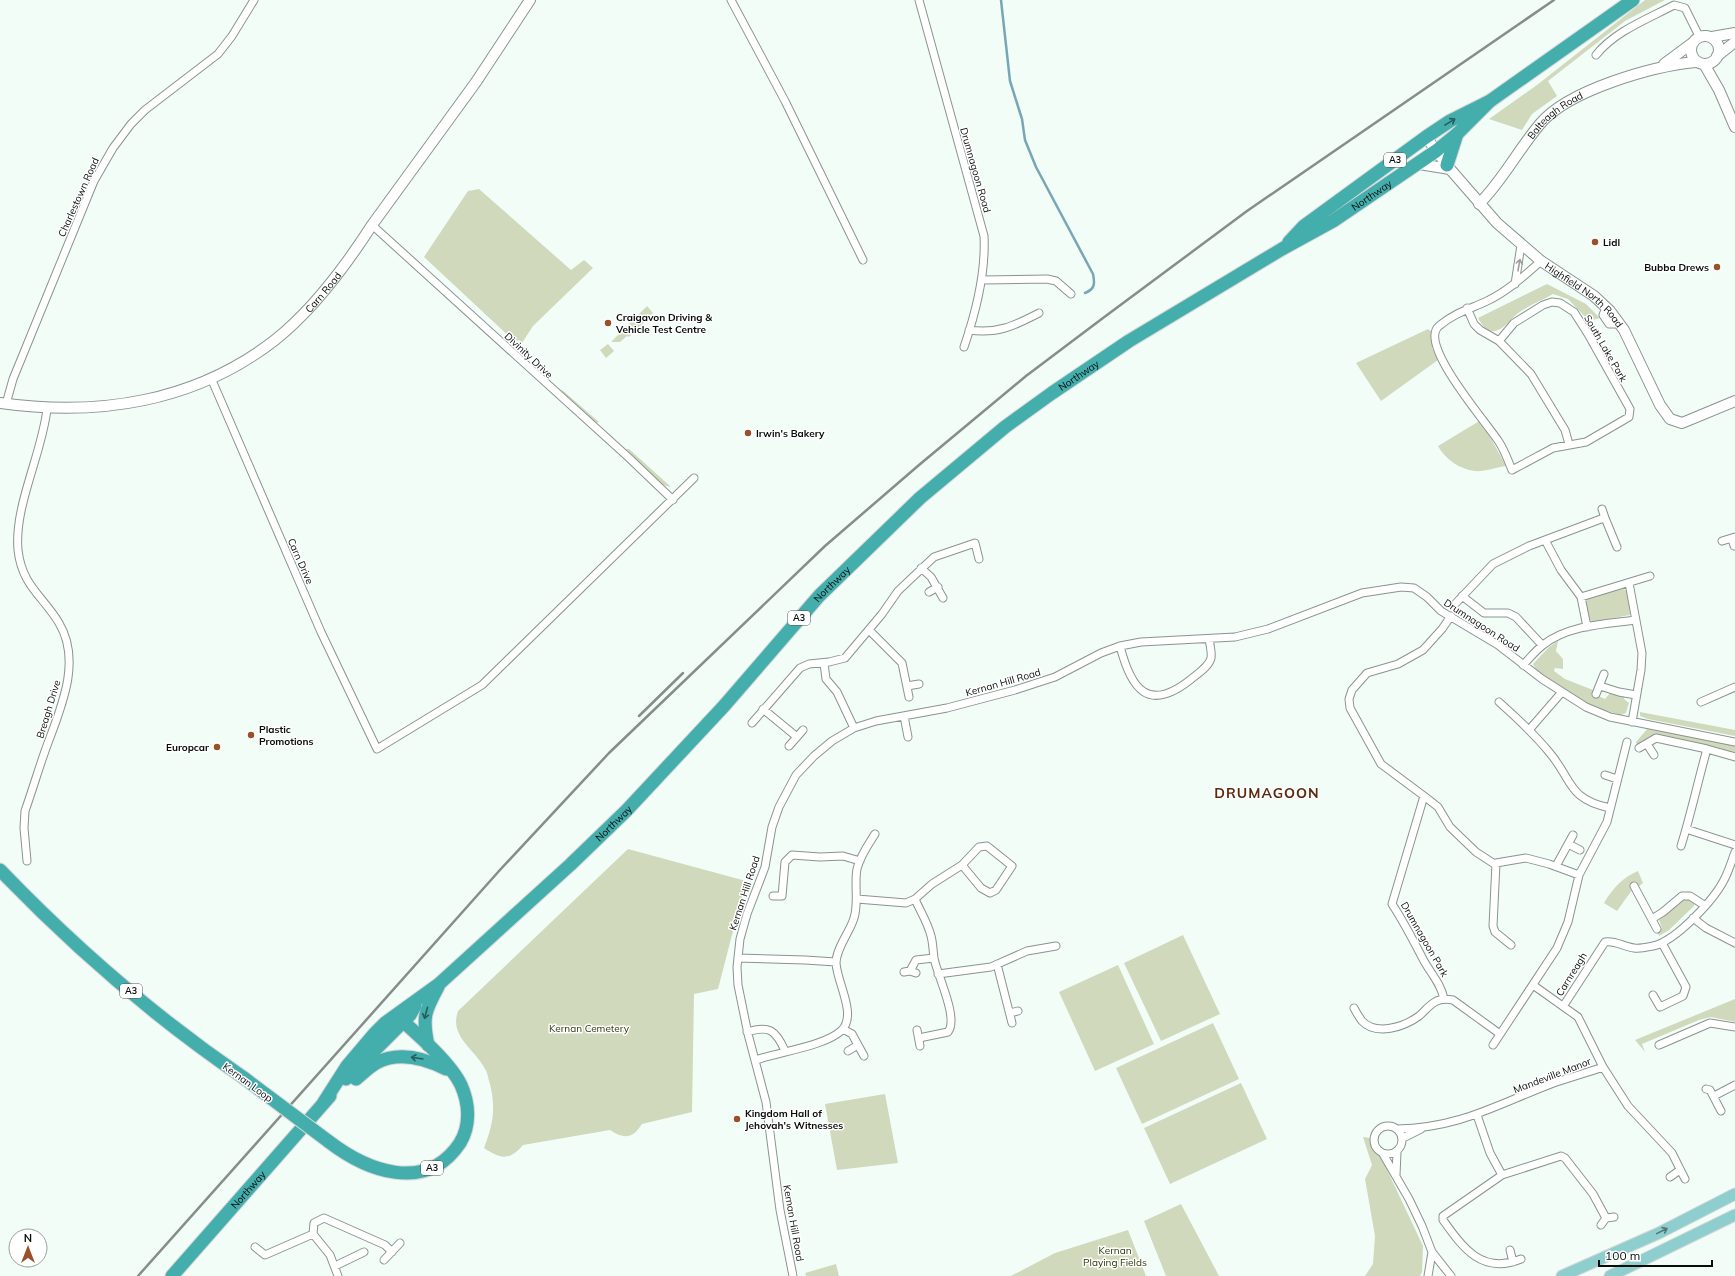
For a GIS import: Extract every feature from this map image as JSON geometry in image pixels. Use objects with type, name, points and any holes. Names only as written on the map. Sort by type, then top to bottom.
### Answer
[{"type":"highway","name":"Northway","points":[[324,1102],[337,1081],[399,1018],[410,1015],[418,1001],[440,984],[570,865],[626,811],[724,706],[819,596],[920,498],[1005,428],[1058,389],[1129,341],[1282,249],[1333,222],[1419,164],[1431,144],[1450,121],[1490,101],[1633,0]]},
{"type":"highway","name":"Northway","points":[[1282,249],[1304,226],[1431,144],[1457,134],[1490,101]]},
{"type":"highway","points":[[1448,167],[1457,134]]},
{"type":"highway","name":"Kernan Loop","points":[[0,870],[24,895],[108,972],[166,1020],[346,1155],[370,1166],[391,1172],[413,1173],[429,1170],[442,1163],[453,1154],[462,1140],[467,1126],[468,1111],[465,1095],[453,1073]]},
{"type":"highway","points":[[428,1045],[424,1025],[424,1016],[440,984]]},
{"type":"highway","name":"Northway","points":[[172,1276],[399,1018]]},
{"type":"highway","name":"A3","points":[[399,1018],[428,1045],[453,1073]]},
{"type":"highway","name":"A3","points":[[324,1102],[376,1064],[387,1059],[416,1057],[430,1061],[453,1073]]},
{"type":"main road","points":[[1562,1276],[1659,1233],[1735,1194]]},
{"type":"main road","points":[[1610,1276],[1735,1216]]},
{"type":"street","name":"Charlestown Road","points":[[3,404],[94,181],[112,148],[131,124],[145,110],[218,54],[239,27],[254,0]]},
{"type":"street","name":"Carn Road","points":[[3,404],[47,409],[77,409],[127,404],[169,393],[211,378],[256,353],[292,324],[316,301],[357,249],[372,225],[476,82],[530,0]]},
{"type":"street","points":[[731,0],[785,101],[863,260]]},
{"type":"street","name":"Drumnagoon Road","points":[[919,0],[980,220],[984,248],[982,280],[964,347]]},
{"type":"street","points":[[1596,55],[1604,46],[1630,28],[1674,5],[1685,8],[1699,36]]},
{"type":"street","points":[[1699,36],[1712,37],[1735,33]]},
{"type":"street","points":[[1699,36],[1692,44],[1691,54],[1700,63],[1719,90],[1735,127]]},
{"type":"street","points":[[1712,37],[1719,48],[1716,58],[1719,90]]},
{"type":"street","points":[[1700,63],[1716,58],[1735,42]]},
{"type":"street","name":"Balteagh Road","points":[[1660,67],[1692,44]]},
{"type":"street","name":"Balteagh Road","points":[[1479,204],[1498,183],[1540,124],[1556,108],[1565,102],[1614,81],[1660,67],[1700,63]]},
{"type":"street","name":"Highfield North Road","points":[[1431,144],[1448,167],[1497,223],[1541,261],[1594,296],[1606,307],[1620,324],[1660,405],[1670,419],[1682,423],[1735,400]]},
{"type":"street","points":[[1419,164],[1448,167]]},
{"type":"street","name":"Divinity Drive","points":[[372,225],[628,457],[673,500]]},
{"type":"street","points":[[1514,284],[1521,245]]},
{"type":"street","name":"South Lake Park","points":[[1499,342],[1514,323],[1543,305],[1552,302],[1560,303],[1574,312],[1630,409],[1629,417],[1586,442],[1553,448],[1512,470],[1500,443],[1457,385],[1436,346],[1434,335],[1437,327],[1467,308],[1486,301],[1514,284],[1541,261]]},
{"type":"street","points":[[982,280],[1047,279],[1056,281],[1071,294]]},
{"type":"street","points":[[1467,308],[1474,324],[1480,330],[1499,342],[1531,374],[1565,430],[1569,444]]},
{"type":"street","points":[[969,330],[995,331],[1015,326],[1038,313]]},
{"type":"street","name":"Carn Drive","points":[[211,378],[321,632],[377,749],[482,685],[673,500]]},
{"type":"street","name":"Breagh Drive","points":[[27,861],[24,828],[25,811],[63,698],[69,669],[64,633],[59,622],[34,592],[25,576],[18,552],[21,519],[44,429],[47,409]]},
{"type":"street","points":[[673,500],[694,478]]},
{"type":"street","points":[[1602,509],[1617,547]]},
{"type":"street","points":[[1456,603],[1492,564],[1545,540],[1605,518]]},
{"type":"street","points":[[1722,541],[1734,537],[1734,546]]},
{"type":"street","points":[[1545,540],[1560,570],[1581,597],[1587,627]]},
{"type":"street","points":[[752,723],[800,668],[809,664],[824,663],[845,658],[869,630],[898,591],[934,557],[975,543],[979,559]]},
{"type":"street","points":[[921,568],[938,586],[943,598]]},
{"type":"street","points":[[1581,597],[1650,576]]},
{"type":"street","points":[[1629,582],[1642,653],[1641,670],[1632,722]]},
{"type":"street","points":[[929,592],[938,586]]},
{"type":"street","name":"Drumnagoon Road","points":[[1190,640],[1234,637],[1268,629],[1362,593],[1401,587],[1414,588],[1427,597],[1434,605],[1498,645],[1523,665],[1586,707],[1632,722],[1735,742]]},
{"type":"street","points":[[1462,596],[1484,613],[1508,613],[1516,616],[1542,645]]},
{"type":"street","points":[[1451,616],[1442,629],[1423,650],[1398,664],[1367,672],[1352,690],[1350,708],[1381,764],[1438,807],[1450,827],[1476,852],[1496,865]]},
{"type":"street","points":[[1523,665],[1542,645],[1562,633],[1587,627],[1636,620]]},
{"type":"street","points":[[869,630],[902,663],[909,697]]},
{"type":"street","points":[[1120,646],[1129,673],[1137,687],[1149,695],[1159,696],[1178,688],[1208,665],[1212,657],[1210,639]]},
{"type":"street","name":"Kernan Hill Road","points":[[793,1276],[782,1223],[766,1102],[756,1060],[747,1032],[738,985],[738,958],[742,932],[747,914],[765,867],[772,827],[779,807],[796,776],[814,756],[832,741],[854,728],[876,721],[904,716],[1015,690],[1055,677],[1101,653],[1120,646],[1141,642],[1190,640]]},
{"type":"street","points":[[824,663],[826,679],[837,692],[854,728]]},
{"type":"street","points":[[1596,694],[1604,674]]},
{"type":"street","points":[[907,686],[919,684]]},
{"type":"street","points":[[1600,686],[1619,692],[1636,695]]},
{"type":"street","points":[[1701,702],[1735,687]]},
{"type":"street","points":[[1529,730],[1562,692]]},
{"type":"street","points":[[1499,702],[1529,730],[1550,753],[1571,788],[1580,797],[1596,805],[1610,808]]},
{"type":"street","points":[[763,709],[797,737]]},
{"type":"street","points":[[904,716],[908,737]]},
{"type":"street","points":[[789,746],[803,730]]},
{"type":"street","points":[[1639,748],[1656,738],[1707,749],[1735,757]]},
{"type":"street","points":[[1493,1045],[1557,948],[1568,922],[1579,874],[1607,822],[1627,742]]},
{"type":"street","points":[[1647,744],[1654,755]]},
{"type":"street","points":[[1681,846],[1707,749]]},
{"type":"street","points":[[1604,775],[1618,779]]},
{"type":"street","name":"Drumnagoon Park","points":[[1424,796],[1392,904],[1407,926],[1425,962],[1442,988],[1444,999]]},
{"type":"street","points":[[1686,829],[1735,845]]},
{"type":"street","points":[[756,1060],[833,1038],[843,1029],[849,1015],[836,962],[838,953],[854,918],[857,899],[857,870],[860,861],[875,834]]},
{"type":"street","points":[[1556,866],[1573,835]]},
{"type":"street","points":[[1568,844],[1580,850]]},
{"type":"street","points":[[857,899],[906,903],[915,899],[932,884],[962,865],[979,847],[987,846],[1012,866],[996,890],[990,893],[981,888],[962,865]]},
{"type":"street","name":"Carnreagh","points":[[1603,1067],[1578,1017],[1564,1005],[1604,942],[1610,941],[1635,948],[1653,946],[1671,939],[1693,918],[1719,889],[1726,877],[1735,852]]},
{"type":"street","points":[[773,896],[782,896],[785,862],[792,856],[820,858],[843,856],[860,861]]},
{"type":"street","points":[[1496,865],[1496,863],[1526,858],[1579,874]]},
{"type":"street","points":[[1496,865],[1493,926],[1495,932],[1511,945]]},
{"type":"street","points":[[1634,886],[1657,929]]},
{"type":"street","points":[[1652,919],[1682,896],[1690,896],[1704,905]]},
{"type":"street","points":[[915,899],[931,936],[934,958],[949,1005],[952,1021],[950,1030],[919,1042],[917,1030]]},
{"type":"street","points":[[1693,918],[1706,928],[1735,943]]},
{"type":"street","points":[[1653,995],[1660,1007],[1683,996],[1686,987],[1662,943]]},
{"type":"street","points":[[938,974],[997,964],[1027,951],[1056,946]]},
{"type":"street","points":[[738,958],[836,962]]},
{"type":"street","points":[[910,972],[916,960],[934,958]]},
{"type":"street","points":[[997,964],[1012,1023]]},
{"type":"street","points":[[1533,985],[1564,1005]]},
{"type":"street","points":[[1354,1008],[1362,1021],[1373,1028],[1387,1028],[1404,1025],[1419,1016],[1434,1002],[1444,999],[1453,1000],[1500,1034]]},
{"type":"street","points":[[1010,1013],[1018,1011]]},
{"type":"street","points":[[1660,1045],[1710,1023],[1735,1027]]},
{"type":"street","points":[[747,1032],[761,1028],[774,1032],[785,1051]]},
{"type":"street","points":[[843,1029],[852,1034],[864,1056]]},
{"type":"street","points":[[848,1051],[858,1045]]},
{"type":"street","name":"Mandeville Manor","points":[[1451,1276],[1432,1252],[1422,1226],[1396,1175],[1383,1154],[1378,1151],[1374,1142],[1376,1133],[1379,1129],[1388,1126],[1397,1129],[1423,1128],[1477,1115],[1551,1085],[1603,1067],[1628,1106],[1672,1153],[1685,1179]]},
{"type":"street","points":[[1714,1096],[1735,1085]]},
{"type":"street","points":[[1706,1089],[1710,1090],[1721,1111]]},
{"type":"street","points":[[1477,1115],[1490,1153],[1502,1174]]},
{"type":"street","name":"Mandeville Manor","points":[[1396,1175],[1397,1152],[1402,1146],[1403,1138],[1423,1128]]},
{"type":"street","points":[[1397,1129],[1403,1138]]},
{"type":"street","points":[[1383,1154],[1387,1155],[1397,1152]]},
{"type":"street","points":[[1521,1259],[1500,1265],[1484,1261],[1471,1255],[1460,1244],[1443,1220],[1443,1216],[1446,1212],[1502,1174],[1560,1156],[1565,1158],[1593,1194],[1606,1218]]},
{"type":"street","points":[[1670,1176],[1680,1170]]},
{"type":"street","points":[[1601,1225],[1606,1218],[1614,1217]]},
{"type":"street","points":[[338,1276],[330,1255],[313,1234],[314,1223],[324,1218],[385,1245],[392,1252]]},
{"type":"street","points":[[255,1247],[265,1255],[313,1234]]},
{"type":"street","points":[[384,1260],[400,1243]]},
{"type":"street","points":[[1510,1250],[1513,1262]]},
{"type":"street","points":[[335,1266],[364,1252]]},
{"type":"street","points":[[1428,1276],[1432,1252]]},
{"type":"green space","points":[[1645,0],[1665,0],[1625,21],[1548,81],[1557,96],[1532,114],[1522,130],[1489,119],[1537,85]]},
{"type":"green space","points":[[479,189],[571,270],[584,260],[593,268],[533,326],[522,343],[519,340],[515,342],[424,257],[468,191]]},
{"type":"green space","points":[[1547,284],[1586,304],[1600,318],[1589,321],[1568,299],[1553,294],[1521,311],[1505,326],[1495,331],[1486,329],[1478,318]]},
{"type":"green space","points":[[647,306],[653,313],[629,337],[627,336],[620,342],[611,342]]},
{"type":"green space","points":[[1428,329],[1432,332],[1432,348],[1438,360],[1381,401],[1356,363]]},
{"type":"green space","points":[[608,344],[614,351],[606,358],[600,350]]},
{"type":"green space","points":[[561,389],[599,422],[596,423],[563,393]]},
{"type":"green space","points":[[1481,420],[1506,466],[1482,471],[1469,470],[1453,463],[1444,455],[1438,446]]},
{"type":"green space","points":[[626,449],[629,449],[671,487],[663,485]]},
{"type":"green space","points":[[1621,588],[1629,592],[1630,615],[1593,622],[1589,619],[1585,600],[1587,597]]},
{"type":"green space","points":[[1558,641],[1556,651],[1563,659],[1563,669],[1555,668],[1554,671],[1565,679],[1593,690],[1592,693],[1605,699],[1610,693],[1624,697],[1624,699],[1629,703],[1626,713],[1621,715],[1588,704],[1541,674],[1533,664],[1549,647]]},
{"type":"green space","points":[[1640,712],[1735,730],[1735,736],[1648,719],[1640,716]]},
{"type":"green space","points":[[1648,728],[1666,730],[1735,746],[1735,755],[1714,747],[1656,734],[1642,741],[1637,746],[1636,742]]},
{"type":"green space","name":"Kernan Cemetery","points":[[628,849],[746,881],[718,989],[694,994],[692,1112],[642,1124],[632,1135],[628,1136],[620,1135],[610,1130],[523,1145],[514,1154],[505,1157],[495,1154],[484,1148],[493,1116],[493,1101],[490,1084],[486,1071],[460,1035],[456,1020],[458,1011]]},
{"type":"green space","points":[[1638,871],[1643,883],[1638,887],[1630,885],[1632,890],[1617,911],[1604,903],[1618,884]]},
{"type":"green space","points":[[1686,898],[1691,898],[1695,903],[1694,906],[1669,930],[1659,936],[1657,931],[1662,928],[1659,920]]},
{"type":"green space","points":[[1183,935],[1220,1014],[1161,1041],[1124,963]]},
{"type":"green space","points":[[1118,965],[1154,1044],[1095,1071],[1059,992]]},
{"type":"green space","points":[[1735,999],[1735,1022],[1711,1017],[1699,1020],[1642,1044],[1645,1052],[1635,1040]]},
{"type":"green space","points":[[1213,1023],[1239,1079],[1142,1124],[1116,1068]]},
{"type":"green space","points":[[1241,1083],[1267,1139],[1170,1184],[1144,1128]]},
{"type":"green space","points":[[885,1094],[898,1163],[837,1170],[825,1104]]},
{"type":"green space","points":[[1363,1137],[1372,1138],[1423,1246],[1422,1272],[1420,1276],[1365,1276],[1373,1264],[1375,1236],[1365,1179],[1372,1165]]},
{"type":"green space","points":[[1181,1204],[1219,1276],[1166,1276],[1144,1221]]},
{"type":"green space","name":"Kernan Playing Fields","points":[[1128,1230],[1146,1276],[1011,1276],[1055,1253]]},
{"type":"green space","points":[[836,1264],[839,1276],[806,1276],[805,1273]]},
{"type":"waterway","points":[[1001,0],[1010,81],[1022,119],[1025,140],[1036,167],[1093,274],[1094,286],[1091,290],[1085,293]]},
{"type":"railway","points":[[138,1276],[499,871],[609,753],[825,546],[1026,376],[1103,318],[1247,211],[1554,0]]},
{"type":"railway","points":[[639,716],[683,673]]},
{"type":"place","name":"Lidl","points":[[1595,242]]},
{"type":"place","name":"Bubba Drews","points":[[1717,267]]},
{"type":"place","name":"Craigavon Driving & Vehicle Test Centre","points":[[608,323]]},
{"type":"place","name":"Irwin's Bakery","points":[[748,433]]},
{"type":"place","name":"Plastic Promotions","points":[[251,735]]},
{"type":"place","name":"Europcar","points":[[217,747]]},
{"type":"place","name":"Kingdom Hall of Jehovah's Witnesses","points":[[737,1119]]},
{"type":"district","name":"DRUMAGOON","points":[[1267,793]]}]
